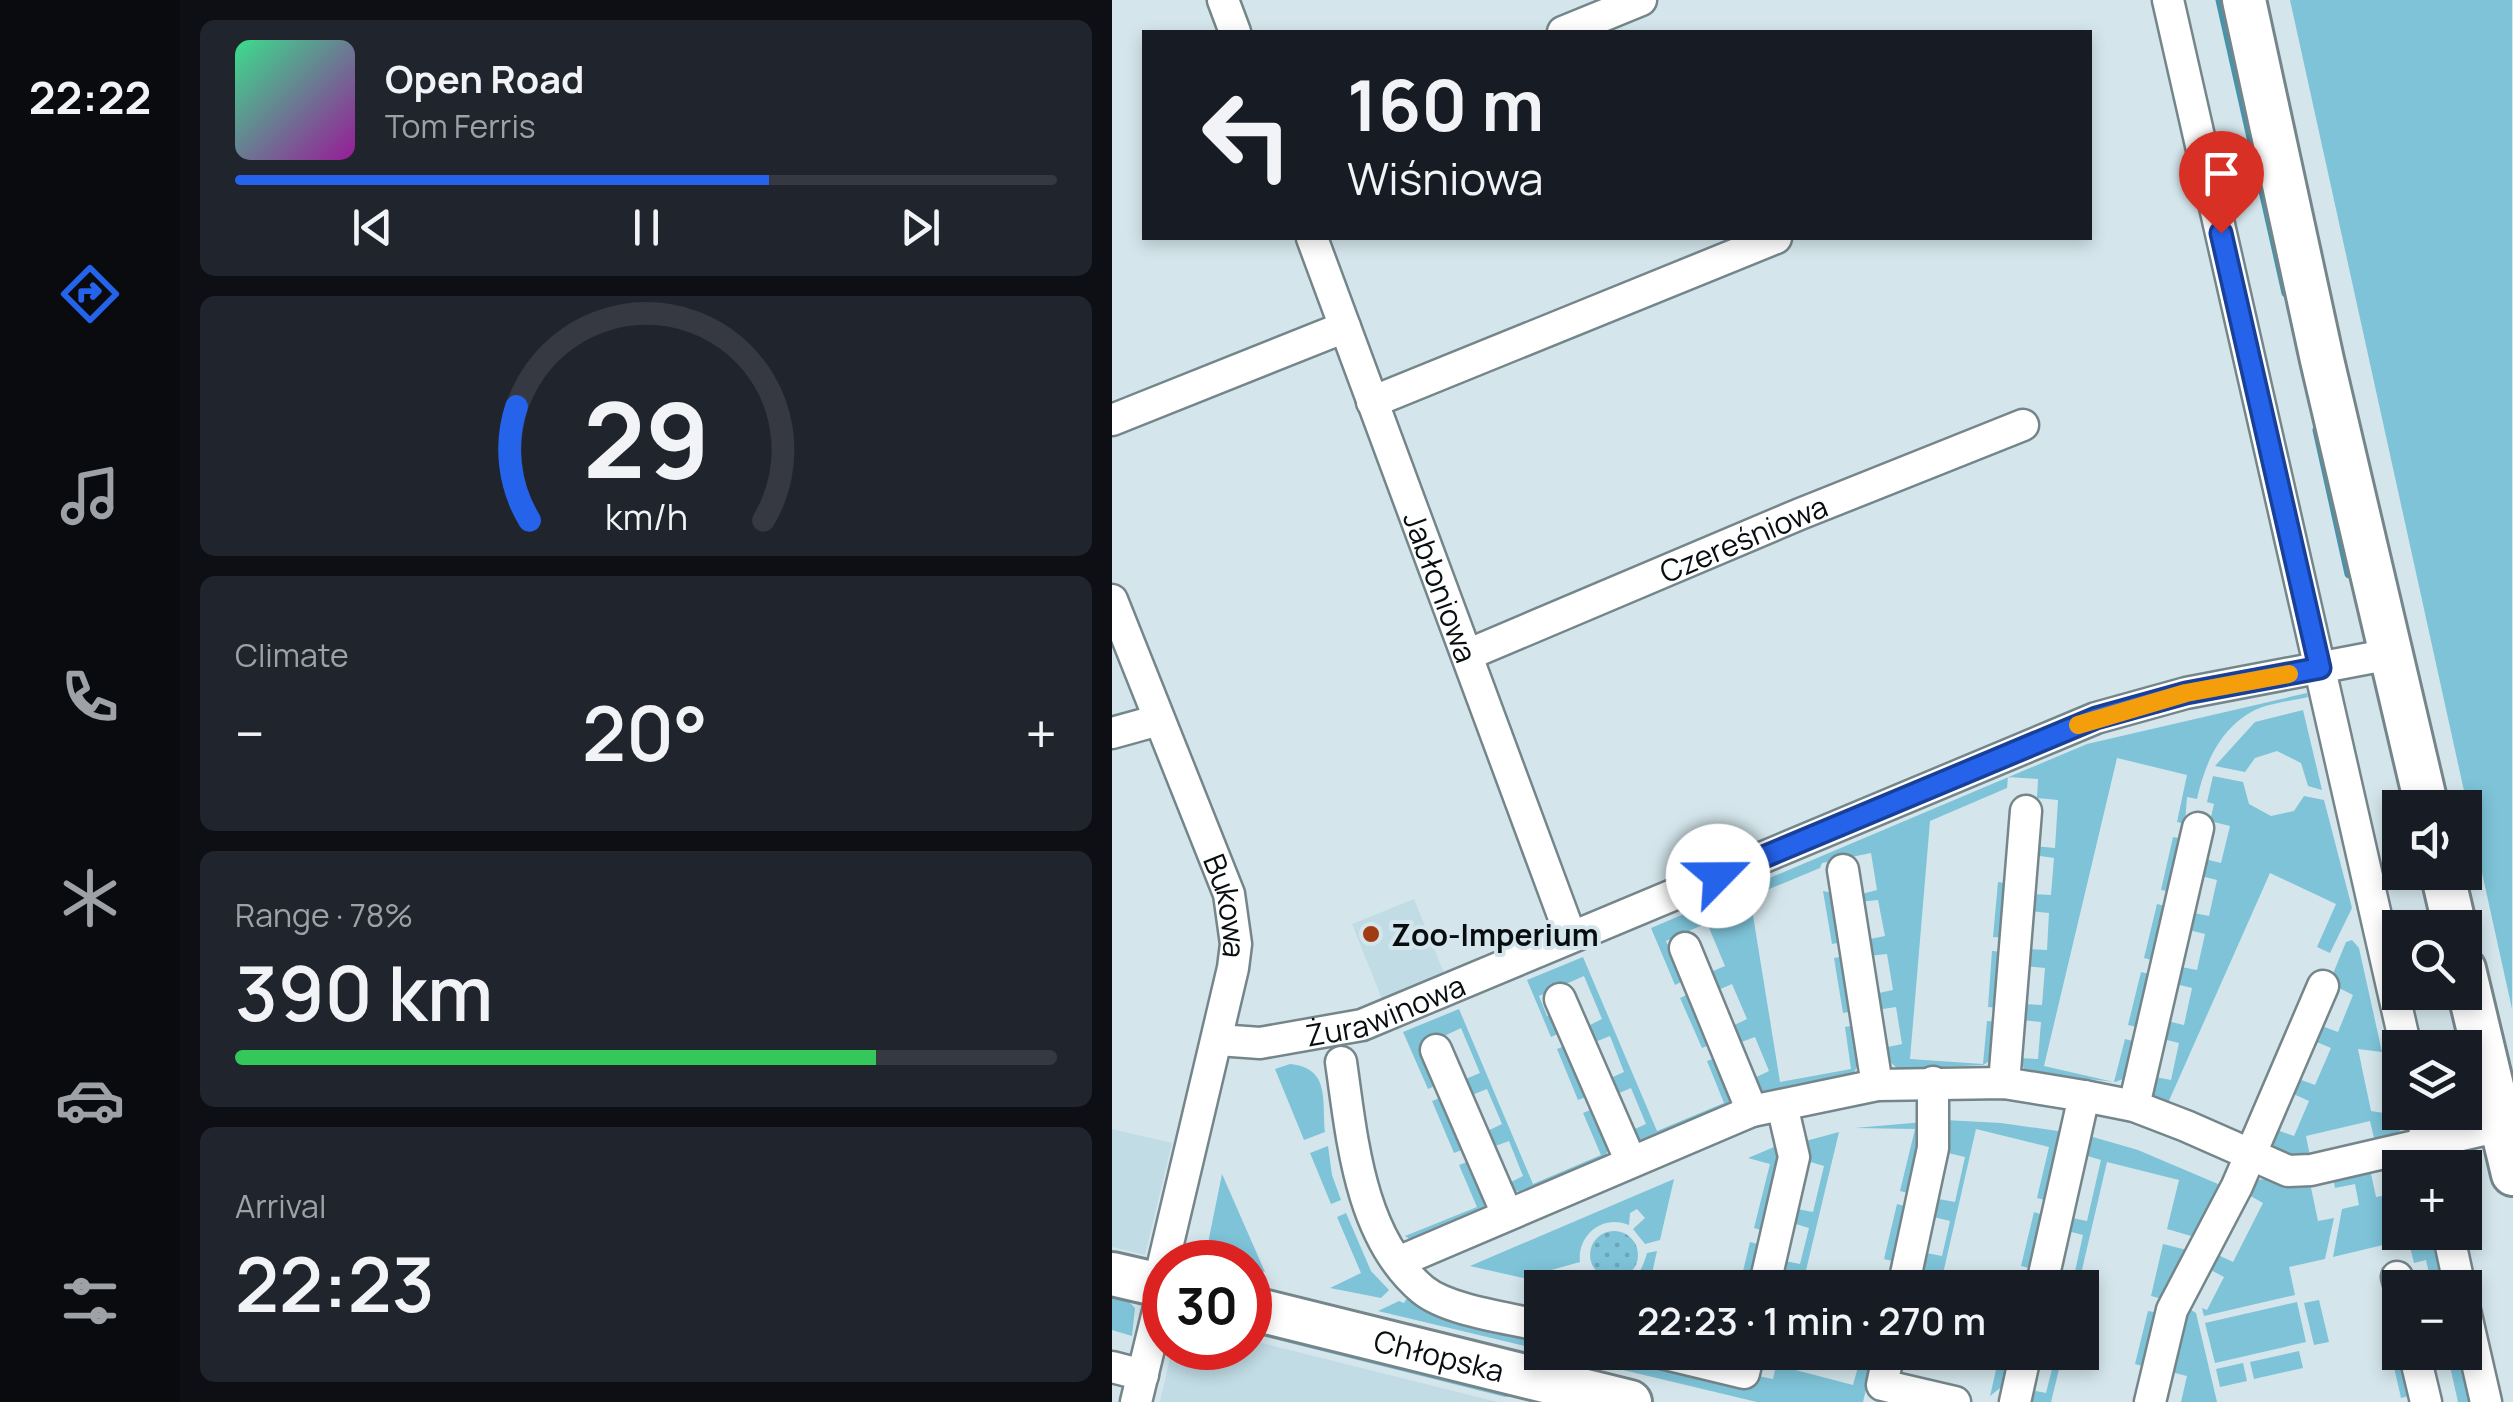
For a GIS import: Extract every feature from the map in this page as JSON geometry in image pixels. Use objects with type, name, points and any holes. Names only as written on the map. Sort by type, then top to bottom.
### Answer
[{"type":"street","points":[[1223,0],[1234,30]]},
{"type":"street","points":[[1568,30],[1642,0]]},
{"type":"street","points":[[2168,0],[2402,1030]]},
{"type":"street","points":[[2244,0],[2422,790]]},
{"type":"street","name":"Jabłoniowa","points":[[1313,240],[1571,938]]},
{"type":"street","points":[[1372,402],[1771,240]]},
{"type":"street","points":[[1112,420],[1345,327]]},
{"type":"street","name":"Czereśniowa","points":[[1467,655],[1800,514],[2023,425]]},
{"type":"street","name":"Bukowa","points":[[1112,600],[1230,894],[1236,944],[1172,1240]]},
{"type":"street","name":"Żurawinowa","points":[[1218,1040],[1260,1043],[1362,1025],[2096,718],[2186,693],[2391,654]]},
{"type":"street","points":[[1112,733],[1159,720]]},
{"type":"street","points":[[2004,1082],[2026,811]]},
{"type":"street","points":[[2134,1106],[2198,828]]},
{"type":"street","points":[[1843,870],[1877,1085]]},
{"type":"street","points":[[1685,948],[1794,1157],[1768,1270]]},
{"type":"street","points":[[2150,1402],[2172,1310],[2251,1155],[2323,986]]},
{"type":"street","points":[[1560,999],[1630,1162]]},
{"type":"street","points":[[2474,1010],[2512,1174]]},
{"type":"street","points":[[1436,1050],[1507,1214]]},
{"type":"street","points":[[1341,1062],[1357,1174],[1398,1262],[1424,1292],[1443,1301],[1524,1321]]},
{"type":"street","points":[[1907,1270],[1933,1148],[1933,1082]]},
{"type":"street","points":[[1398,1262],[1767,1108],[1877,1085],[2004,1082],[2134,1106],[2288,1171],[2382,1161]]},
{"type":"street","points":[[2045,1270],[2084,1096]]},
{"type":"street","points":[[2443,1150],[2502,1126]]},
{"type":"street","points":[[1112,1274],[1142,1281]]},
{"type":"street","name":"Chłopska","points":[[1272,1313],[1630,1402]]},
{"type":"street","points":[[1112,1367],[1139,1388]]},
{"type":"street","points":[[1885,1370],[1882,1386],[1954,1402]]},
{"type":"street","points":[[2014,1402],[2022,1370]]},
{"type":"street","points":[[2418,1370],[2426,1402]]},
{"type":"street","points":[[2479,1370],[2486,1402]]},
{"type":"shaded area","points":[[2290,0],[2512,0],[2512,1009],[2482,873],[2482,790],[2464,790]]},
{"type":"shaded area","points":[[2307,693],[2308,697],[2255,710],[2232,726],[2210,760],[2197,799],[2187,797],[2185,824],[2177,822],[2187,775],[2117,758],[2044,1066],[2113,1082],[2026,1071],[2017,1058],[2038,1059],[2041,1022],[2020,1020],[2022,1004],[2042,1005],[2045,968],[2024,966],[2026,949],[2047,950],[2049,913],[2029,911],[2030,894],[2051,895],[2054,858],[2033,855],[2034,846],[2055,848],[2058,800],[2037,798],[2038,779],[2009,777],[2087,744]]},
{"type":"shaded area","points":[[2303,710],[2322,790],[2308,786],[2301,763],[2277,751],[2255,758],[2245,772],[2215,766],[2255,722]]},
{"type":"shaded area","points":[[2213,776],[2243,782],[2249,804],[2271,816],[2294,811],[2304,796],[2324,800],[2352,908],[2330,953],[2317,947],[2336,904],[2270,873],[2168,1103],[2150,1096],[2150,1076],[2171,1080],[2179,1043],[2159,1038],[2163,1020],[2184,1025],[2192,988],[2172,983],[2176,966],[2197,970],[2205,934],[2185,929],[2189,912],[2209,916],[2217,880],[2197,875],[2201,858],[2221,863],[2230,826],[2210,821],[2214,804],[2207,802]]},
{"type":"shaded area","points":[[2008,777],[2007,788],[1930,821],[1910,1059],[1983,1064],[1987,1021],[1999,1022],[1992,1057],[1983,1065],[1898,1069],[1886,1058],[1883,1048],[1902,1044],[1896,1007],[1876,1010],[1874,994],[1893,990],[1887,954],[1868,956],[1865,940],[1885,936],[1878,900],[1859,902],[1858,895],[1877,890],[1871,853],[1822,863],[1820,868],[1750,897],[1780,1082],[1851,1069],[1845,1027],[1856,1025],[1862,1058],[1853,1074],[1768,1095],[1759,1091],[1750,1080],[1769,1071],[1755,1037],[1736,1044],[1728,1028],[1747,1019],[1732,984],[1714,992],[1706,974],[1725,966],[1707,923],[1666,941],[1685,980],[1675,985],[1651,928]]},
{"type":"shaded area","points":[[2173,837],[2185,839],[2173,892],[2161,890]]},
{"type":"shaded area","points":[[1998,882],[2010,884],[2007,938],[1993,937]]},
{"type":"shaded area","points":[[1823,891],[1833,893],[1843,942],[1832,944]]},
{"type":"shaded area","points":[[1414,899],[1444,973],[1382,999],[1352,924]]},
{"type":"shaded area","points":[[2157,904],[2169,907],[2156,961],[2144,958]]},
{"type":"shaded area","points":[[2352,940],[2359,948],[2382,1052],[2358,1049],[2371,1111],[2382,1113],[2382,1130],[2400,1131],[2375,1142],[2370,1121],[2306,1136],[2310,1156],[2297,1159],[2278,1153],[2272,1142],[2274,1129],[2294,1136],[2309,1101],[2289,1092],[2296,1078],[2315,1085],[2331,1048],[2312,1040],[2319,1025],[2338,1032],[2353,995],[2335,986],[2338,979],[2332,976],[2346,942]]},
{"type":"shaded area","points":[[1992,951],[2005,952],[2000,1008],[1988,1007]]},
{"type":"shaded area","points":[[1846,956],[1854,1011],[1843,1013],[1834,958]]},
{"type":"shaded area","points":[[1583,957],[1657,1131],[1724,1103],[1707,1061],[1718,1057],[1733,1097],[1730,1104],[1642,1142],[1635,1140],[1628,1132],[1646,1124],[1631,1088],[1612,1096],[1606,1080],[1624,1072],[1610,1036],[1590,1044],[1584,1028],[1602,1019],[1584,976],[1539,996],[1547,1016],[1554,1014],[1562,1032],[1551,1037],[1527,980]]},
{"type":"shaded area","points":[[2141,972],[2153,975],[2141,1028],[2128,1025]]},
{"type":"shaded area","points":[[1691,993],[1712,1044],[1702,1048],[1680,998]]},
{"type":"shaded area","points":[[1459,1009],[1533,1184],[1601,1155],[1583,1113],[1595,1108],[1609,1142],[1606,1158],[1526,1192],[1511,1191],[1505,1185],[1523,1176],[1509,1141],[1490,1148],[1483,1133],[1502,1124],[1487,1089],[1467,1097],[1461,1081],[1480,1073],[1461,1028],[1419,1048],[1439,1084],[1428,1089],[1403,1032]]},
{"type":"shaded area","points":[[2125,1039],[2137,1042],[2126,1078],[2114,1082]]},
{"type":"shaded area","points":[[1567,1045],[1589,1096],[1578,1100],[1557,1049]]},
{"type":"shaded area","points":[[1290,1064],[1312,1072],[1323,1097],[1325,1132],[1304,1140],[1275,1069]]},
{"type":"shaded area","points":[[1445,1096],[1467,1148],[1454,1153],[1432,1101]]},
{"type":"shaded area","points":[[1945,1120],[2065,1132],[2049,1201],[2037,1198],[2049,1147],[1976,1129],[1944,1270],[1926,1270],[1918,1268],[1921,1252],[1942,1256],[1950,1221],[1929,1216],[1933,1198],[1955,1202],[1965,1157],[1944,1152]]},
{"type":"shaded area","points":[[1924,1122],[1912,1194],[1900,1191],[1915,1129],[1855,1128]]},
{"type":"shaded area","points":[[1112,1129],[1172,1143],[1149,1240],[1142,1240],[1142,1254],[1112,1247]]},
{"type":"shaded area","points":[[1839,1132],[1806,1270],[1777,1270],[1780,1260],[1800,1264],[1809,1228],[1789,1222],[1792,1208],[1813,1212],[1824,1166],[1804,1160],[1802,1142]]},
{"type":"shaded area","points":[[2086,1135],[2138,1150],[2225,1187],[2198,1238],[2167,1229],[2179,1180],[2107,1162],[2082,1270],[2075,1270],[2083,1235],[2064,1230],[2067,1217],[2087,1221],[2101,1160],[2081,1154]]},
{"type":"shaded area","points":[[1781,1144],[1765,1231],[1754,1228],[1770,1164],[1748,1158]]},
{"type":"shaded area","points":[[1328,1146],[1341,1200],[1331,1204],[1310,1153]]},
{"type":"shaded area","points":[[1472,1160],[1486,1202],[1483,1209],[1411,1240],[1405,1236],[1477,1207],[1459,1165]]},
{"type":"shaded area","points":[[2370,1169],[2376,1197],[2382,1196],[2382,1245],[2333,1257],[2342,1209],[2359,1205],[2355,1184],[2335,1188],[2333,1177]]},
{"type":"shaded area","points":[[1222,1174],[1251,1240],[1209,1240]]},
{"type":"shaded area","points":[[1674,1179],[1660,1240],[1645,1244],[1633,1229],[1645,1218],[1637,1209],[1630,1213],[1629,1225],[1610,1222],[1594,1229],[1583,1243],[1580,1262],[1552,1270],[1524,1270],[1523,1278],[1470,1266]]},
{"type":"shaded area","points":[[2255,1180],[2283,1184],[2310,1183],[2318,1221],[2334,1218],[2325,1259],[2289,1267],[2295,1295],[2204,1316],[2202,1308],[2207,1310],[2224,1277],[2207,1268],[2214,1253],[2233,1262],[2263,1203],[2245,1193]]},
{"type":"shaded area","points":[[1897,1204],[1909,1207],[1896,1262],[1884,1259]]},
{"type":"shaded area","points":[[2034,1212],[2046,1216],[2033,1269],[2021,1266]]},
{"type":"shaded area","points":[[1346,1213],[1371,1271],[1389,1290],[1381,1298],[1330,1288],[1361,1273],[1337,1217]]},
{"type":"shaded area","points":[[1605,1232],[1623,1232],[1637,1246],[1637,1264],[1632,1270],[1596,1270],[1591,1264],[1591,1246]]},
{"type":"shaded area","points":[[1750,1242],[1762,1245],[1756,1270],[1743,1270]]},
{"type":"shaded area","points":[[2163,1244],[2191,1251],[2166,1300],[2151,1296]]},
{"type":"shaded area","points":[[2411,1250],[2435,1250],[2439,1270],[2428,1270],[2426,1260],[2414,1263]]},
{"type":"shaded area","points":[[1657,1251],[1653,1270],[1640,1270],[1647,1253]]},
{"type":"shaded area","points":[[1112,1293],[1135,1308],[1132,1336],[1112,1330]]},
{"type":"shaded area","points":[[1409,1295],[1524,1333],[1524,1346],[1378,1311],[1399,1301],[1404,1303]]},
{"type":"shaded area","points":[[2319,1300],[2329,1342],[2314,1345],[2304,1303]]},
{"type":"shaded area","points":[[2297,1302],[2306,1342],[2215,1363],[2205,1323]]},
{"type":"shaded area","points":[[2186,1307],[2196,1313],[2217,1402],[2181,1402],[2187,1376],[2167,1371]]},
{"type":"shaded area","points":[[2148,1311],[2160,1313],[2146,1367],[2135,1364]]},
{"type":"shaded area","points":[[1272,1328],[1518,1396],[1505,1397],[1272,1339]]},
{"type":"shaded area","points":[[1272,1346],[1498,1402],[1160,1402],[1167,1370],[1272,1370]]},
{"type":"shaded area","points":[[2299,1351],[2303,1368],[2254,1379],[2250,1362]]},
{"type":"shaded area","points":[[2243,1363],[2247,1381],[2220,1387],[2216,1369]]},
{"type":"shaded area","points":[[1623,1370],[1678,1370],[1749,1386],[1753,1375],[1773,1379],[1775,1370],[1796,1370],[1853,1385],[1857,1370],[1871,1370],[1863,1402],[1757,1402]]},
{"type":"shaded area","points":[[1996,1370],[2008,1370],[2004,1385],[1990,1396]]},
{"type":"shaded area","points":[[2052,1370],[2059,1370],[2051,1402],[2031,1402],[2026,1389],[2046,1393]]},
{"type":"shaded area","points":[[2395,1370],[2405,1370],[2413,1395],[2401,1398]]},
{"type":"shaded area","points":[[2451,1370],[2462,1370],[2469,1402],[2458,1402]]},
{"type":"waterway","points":[[2220,0],[2286,293]]},
{"type":"waterway","points":[[2317,430],[2349,574]]},
{"type":"slow traffic","points":[[2078,725],[2186,693],[2289,674]]},
{"type":"place","name":"Zoo-Imperium","points":[[1371,934]]},
{"type":"route","points":[[1718,876],[2096,718],[2186,693],[2320,668],[2221,233]]}]
